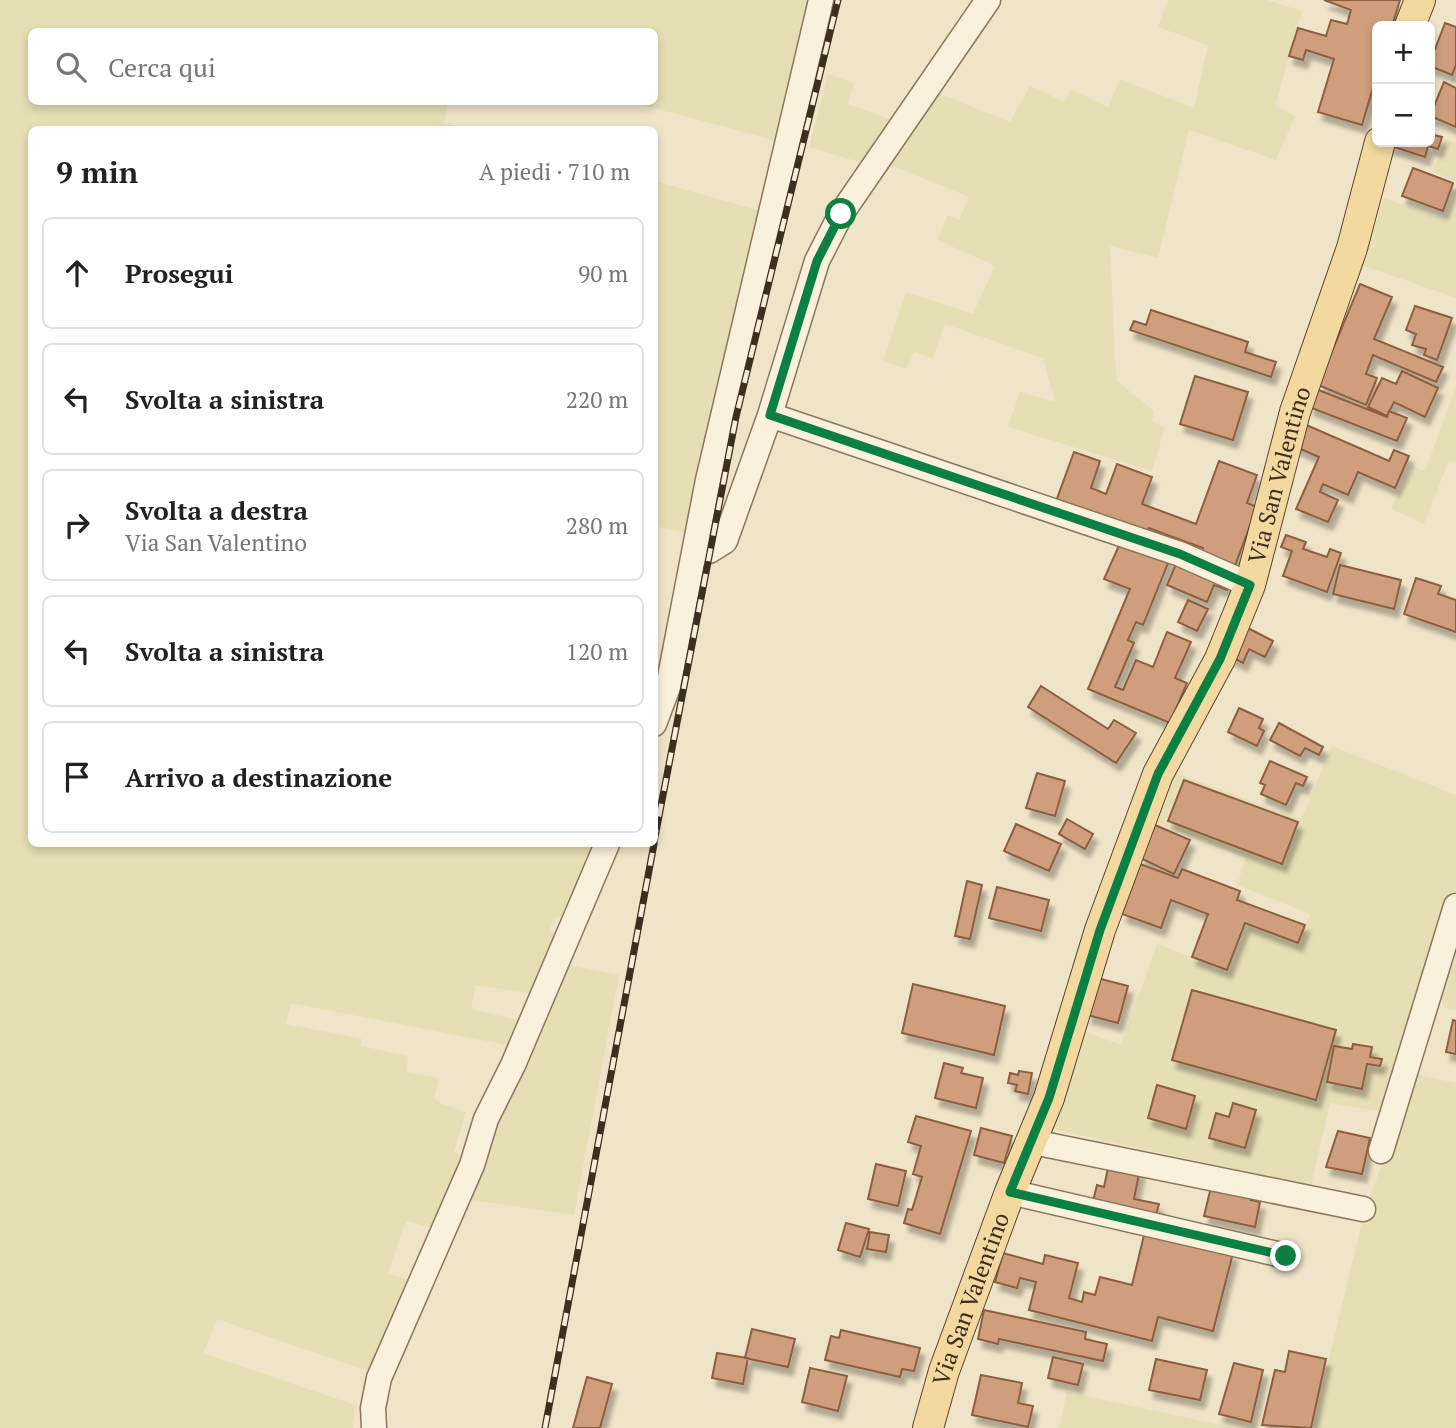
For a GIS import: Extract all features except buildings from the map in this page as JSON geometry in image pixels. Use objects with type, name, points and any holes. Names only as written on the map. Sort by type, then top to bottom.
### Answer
[{"type":"main road","points":[[1412,21],[1420,0]]},
{"type":"main road","name":"Via San Valentino","points":[[928,1428],[937,1392],[1010,1192],[1049,1098],[1100,930],[1158,774],[1220,659],[1250,585],[1295,412],[1352,248],[1380,147]]},
{"type":"street","points":[[658,713],[668,687],[708,480],[821,0]]},
{"type":"street","points":[[694,553],[709,551],[725,541],[770,415],[817,261],[841,214],[988,0]]},
{"type":"street","points":[[770,415],[1180,554],[1250,585]]},
{"type":"street","points":[[374,1428],[373,1408],[379,1378],[472,1165],[486,1119],[513,1065],[606,847]]},
{"type":"street","points":[[1381,1152],[1456,906]]},
{"type":"street","points":[[1033,1142],[1363,1209]]},
{"type":"street","points":[[1010,1192],[1286,1256]]},
{"type":"shaded area","points":[[0,0],[816,0],[781,142],[642,105],[658,105],[658,28],[28,28],[28,105],[447,105],[444,123],[456,126],[28,126],[28,847],[597,847],[566,918],[557,916],[552,922],[550,930],[559,934],[535,994],[476,985],[471,1009],[523,1021],[512,1046],[291,1003],[286,1024],[362,1039],[361,1046],[408,1056],[406,1072],[439,1078],[434,1098],[442,1104],[466,1112],[454,1151],[461,1157],[461,1174],[436,1229],[406,1221],[388,1274],[410,1280],[371,1372],[217,1319],[203,1353],[355,1405],[353,1428],[0,1428]]},
{"type":"shaded area","points":[[1168,0],[1267,0],[1302,11],[1275,106],[1295,116],[1276,160],[1189,130],[1158,258],[1110,246],[1116,380],[1154,411],[1152,422],[1165,427],[1152,471],[1008,427],[1020,392],[1055,402],[1043,358],[945,324],[933,358],[914,352],[906,369],[883,361],[906,292],[973,314],[995,266],[938,240],[947,215],[959,220],[969,197],[885,163],[935,92],[1010,122],[1030,86],[1065,102],[1070,89],[1108,107],[1120,79],[1194,108],[1208,45],[1158,27]]},
{"type":"shaded area","points":[[828,74],[854,83],[848,104],[895,121],[866,164],[809,147]]},
{"type":"shaded area","points":[[1445,139],[1456,143],[1456,182],[1433,171]]},
{"type":"shaded area","points":[[658,182],[764,212],[689,534],[658,527]]},
{"type":"shaded area","points":[[1456,187],[1456,298],[1362,265],[1384,198],[1446,220]]},
{"type":"shaded area","points":[[1456,387],[1456,462],[1449,460],[1424,524],[1391,509],[1413,466],[1425,471]]},
{"type":"shaded area","points":[[1332,746],[1456,795],[1456,887],[1417,1008],[1389,1113],[1330,1103],[1311,1186],[1043,1127],[1076,1028],[1121,1045],[1157,944],[1230,971],[1249,926],[1299,945],[1310,914],[1237,885],[1246,858],[1149,821],[1169,770],[1301,820]]},
{"type":"shaded area","points":[[1456,921],[1456,1010],[1445,1008],[1435,986]]},
{"type":"shaded area","points":[[564,964],[619,975],[574,1215],[464,1199]]},
{"type":"shaded area","points":[[1415,1074],[1456,1083],[1456,1428],[1312,1428],[1365,1210]]},
{"type":"shaded area","points":[[1067,1392],[1235,1428],[1059,1428]]},
{"type":"railway","points":[[658,821],[736,417],[838,0]]},
{"type":"railway","points":[[545,1428],[653,847]]},
{"type":"route","points":[[841,214],[817,261],[770,415],[1180,554],[1250,585],[1220,659],[1158,774],[1100,930],[1049,1098],[1010,1192],[1286,1256]]}]
